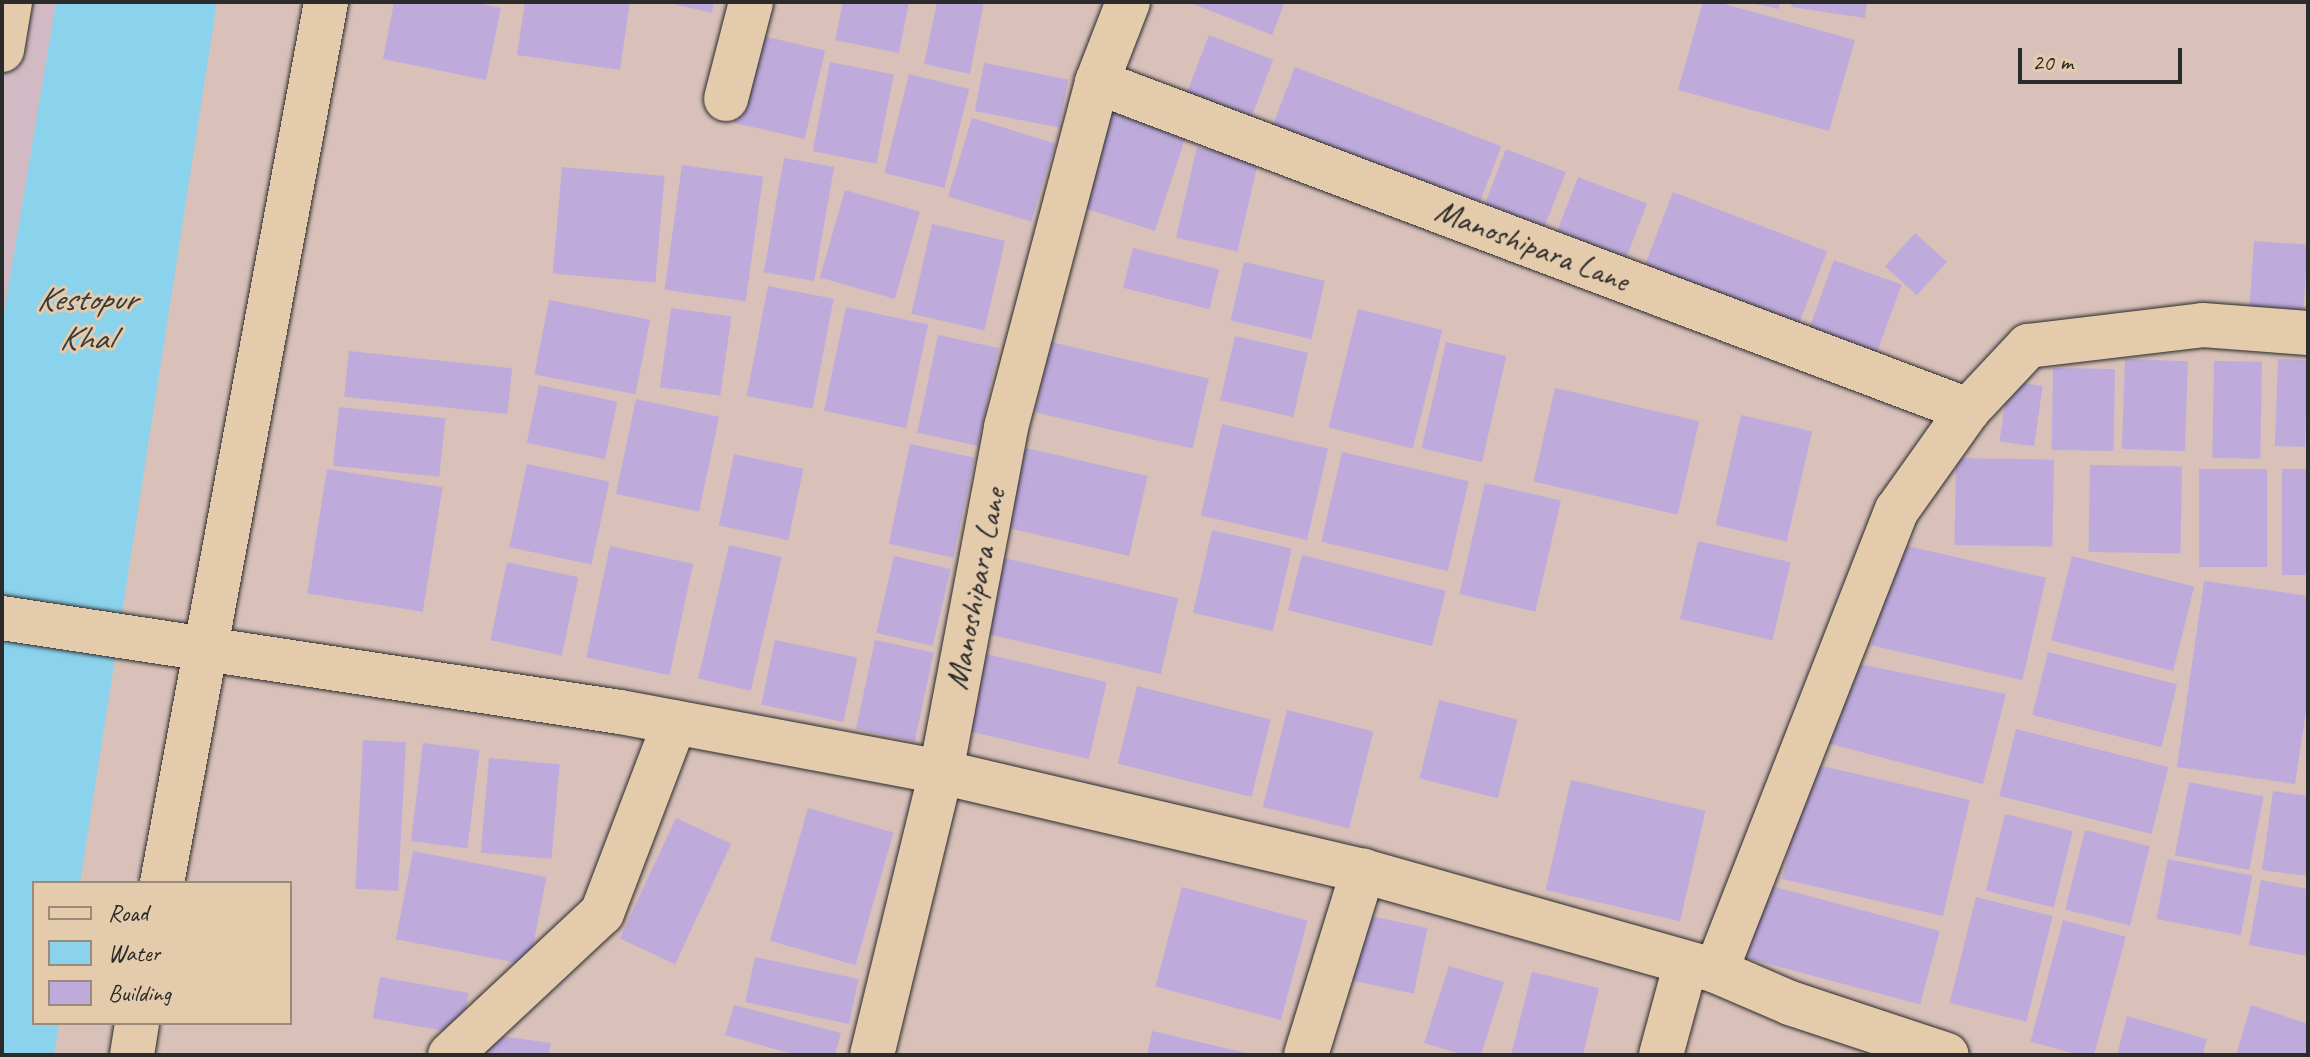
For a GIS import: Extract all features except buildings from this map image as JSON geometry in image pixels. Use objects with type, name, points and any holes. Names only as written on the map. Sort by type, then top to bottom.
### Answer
[{"type":"street","points":[[2,50],[10,2]]},
{"type":"street","points":[[162,881],[326,2]]},
{"type":"street","points":[[726,99],[751,2]]},
{"type":"street","name":"Manoshipara Lane","points":[[872,1055],[941,772],[1006,427],[1097,82],[1128,2]]},
{"type":"street","name":"Manoshipara Lane","points":[[1097,82],[1968,410]]},
{"type":"street","points":[[1661,1055],[1897,510],[1968,410],[2028,346],[2203,325],[2308,333]]},
{"type":"street","points":[[2,618],[675,722],[941,772],[1363,871],[1701,967],[1790,1003],[1947,1055]]},
{"type":"street","points":[[450,1055],[602,913],[675,722]]},
{"type":"street","points":[[1306,1055],[1363,871]]},
{"type":"street","points":[[132,1055],[137,1025]]},
{"type":"shaded area","points":[[2,2],[67,2],[2,379]]},
{"type":"water","name":"Kestopur Khal","points":[[56,2],[217,2],[80,881],[32,881],[32,1025],[59,1025],[54,1055],[2,1055],[2,326]]}]
